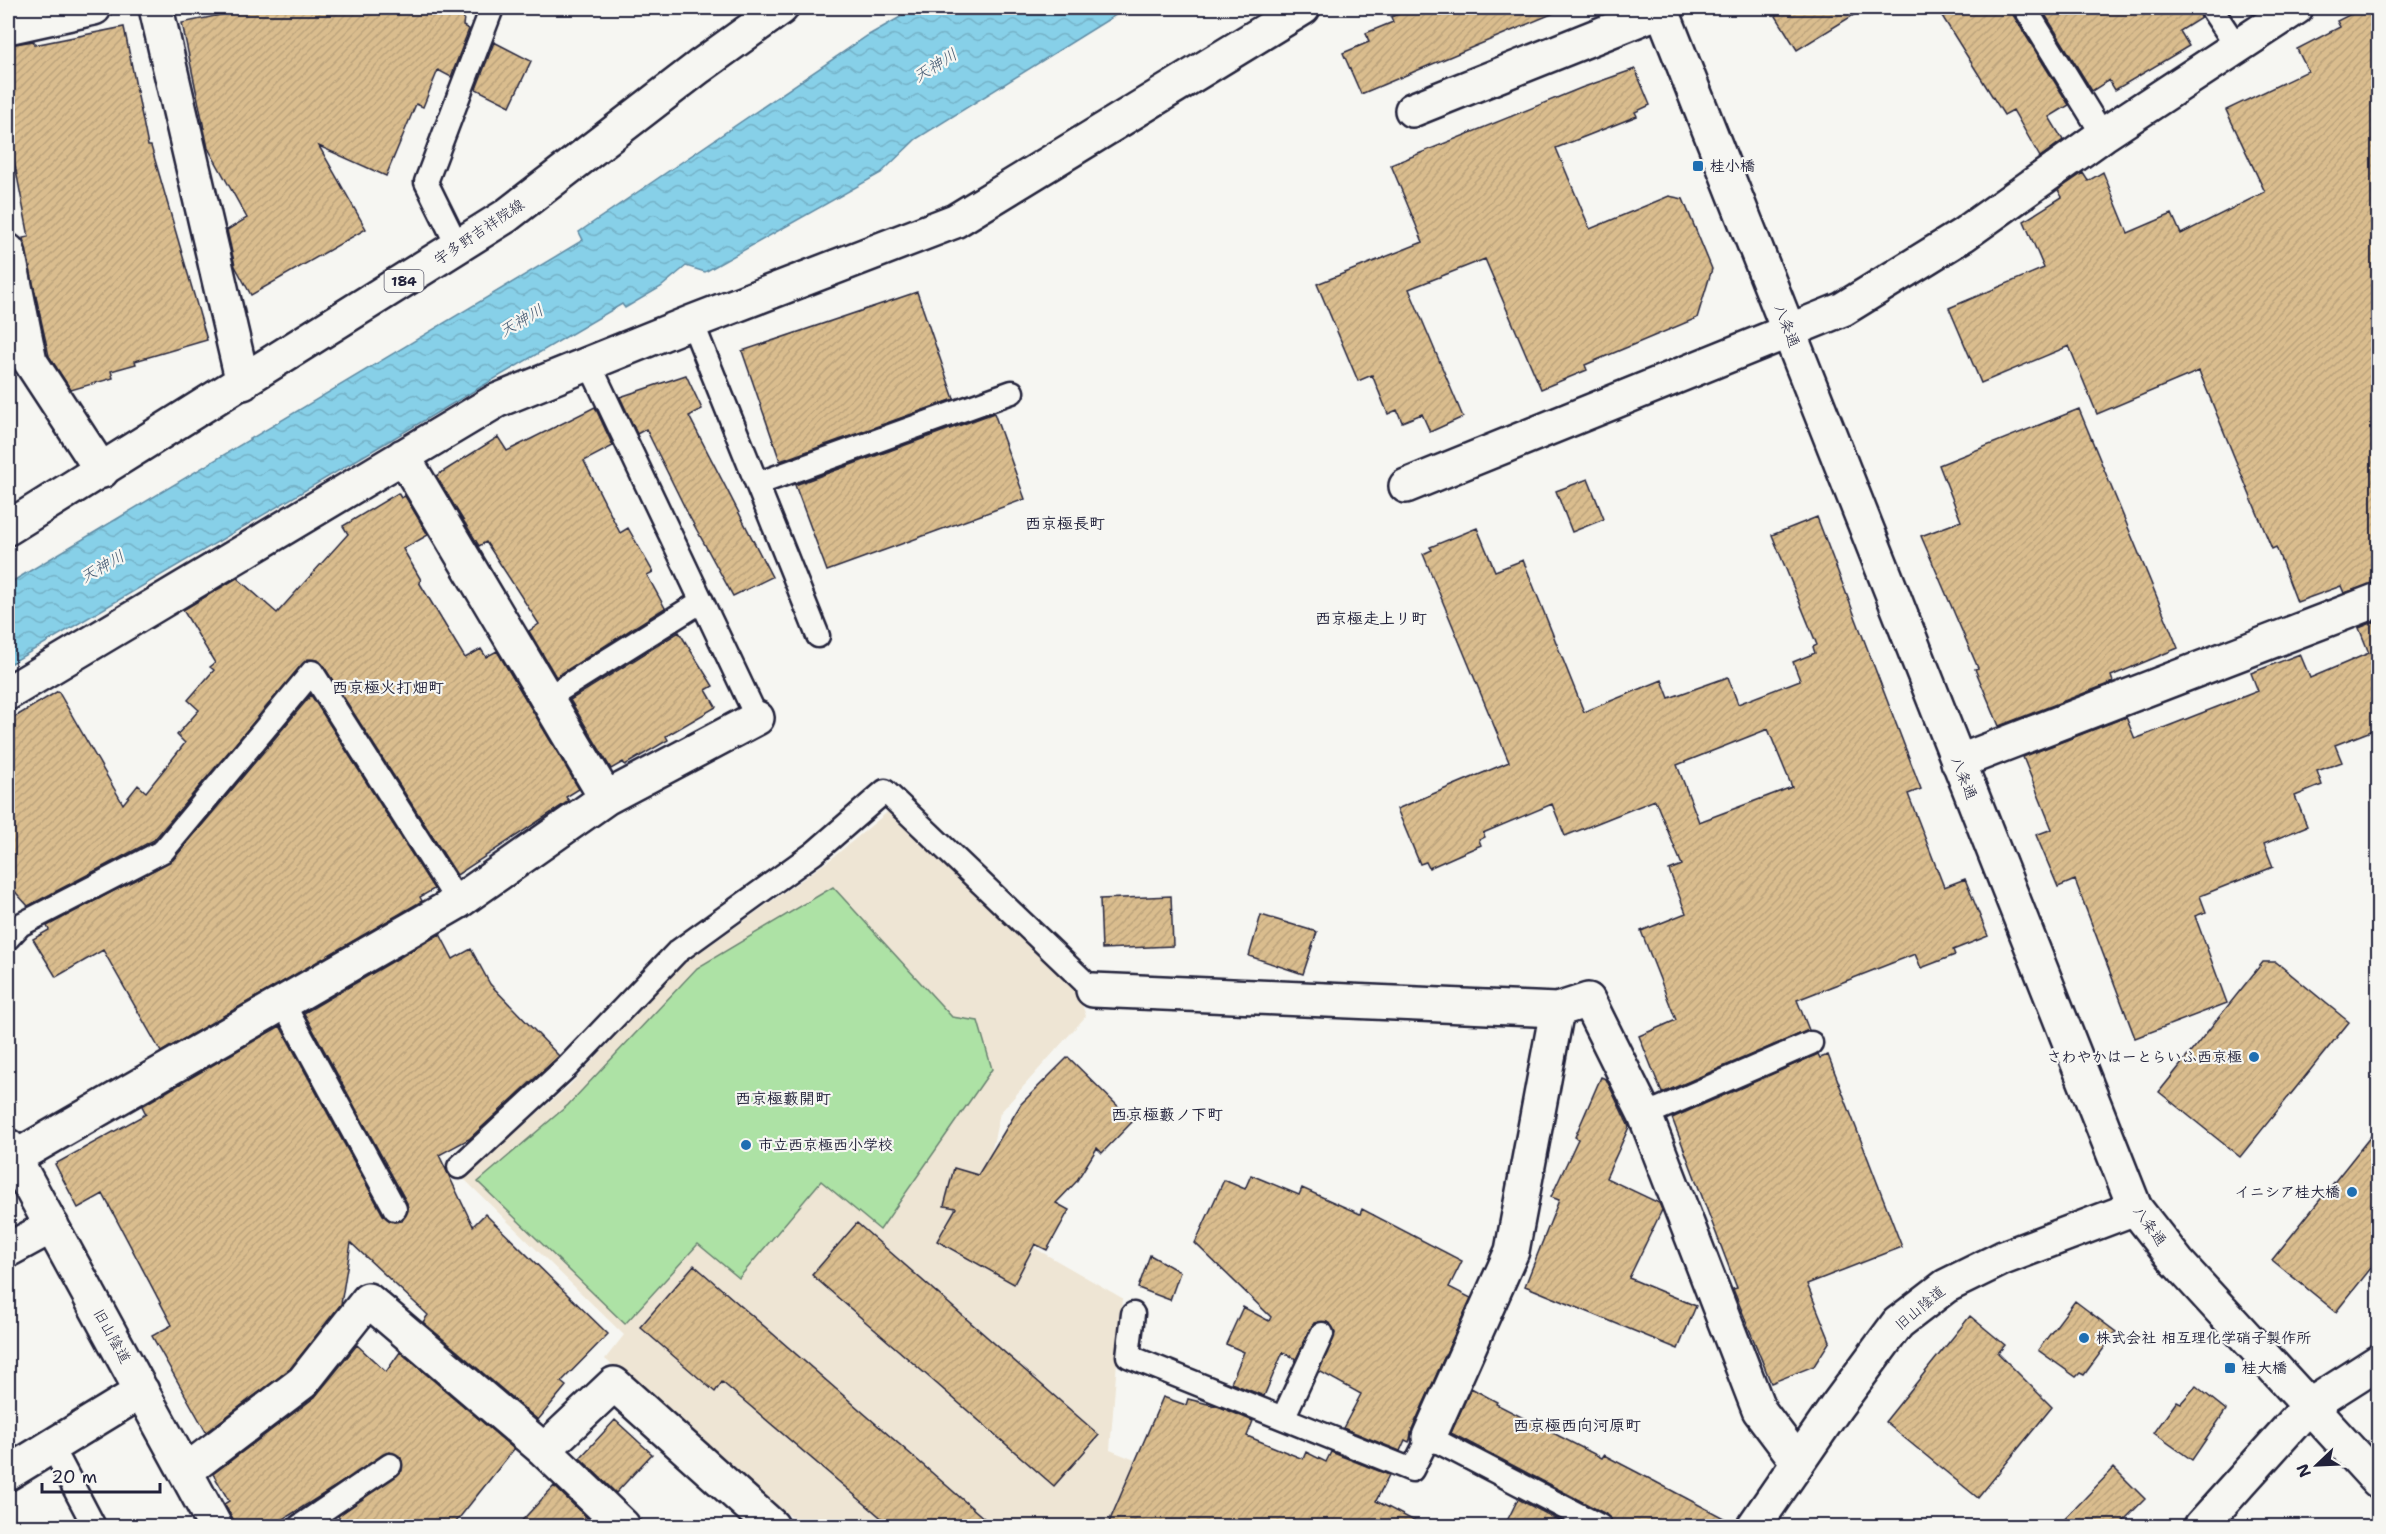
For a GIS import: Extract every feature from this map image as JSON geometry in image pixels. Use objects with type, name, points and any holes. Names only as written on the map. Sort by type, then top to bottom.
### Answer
[{"type":"street","points":[[8,27],[94,8]]},
{"type":"street","points":[[156,8],[243,383]]},
{"type":"street","points":[[8,693],[496,401],[955,220],[1303,8]]},
{"type":"street","points":[[1406,486],[1843,309],[1963,235],[2103,135],[2296,8]]},
{"type":"street","points":[[1413,110],[1662,9]]},
{"type":"street","name":"八条通","points":[[1662,9],[2135,1208],[2178,1263],[2379,1481]]},
{"type":"street","name":"宇多野吉祥院線","points":[[8,528],[243,383],[506,216],[774,10]]},
{"type":"street","points":[[8,251],[30,361],[102,471]]},
{"type":"street","points":[[403,456],[606,798]]},
{"type":"street","points":[[1958,762],[2379,600]]},
{"type":"street","points":[[11,1152],[284,1003],[458,902],[606,798],[757,718]]},
{"type":"street","points":[[1093,990],[1557,1010],[1588,1000],[1645,1115],[1759,1410],[1798,1462]]},
{"type":"street","points":[[1429,1437],[1512,1251],[1557,1010]]},
{"type":"street","name":"旧山陰道","points":[[11,1152],[215,1527]]},
{"type":"street","name":"旧山陰道","points":[[1754,1527],[1898,1323],[1946,1286],[2003,1258],[2135,1208]]},
{"type":"street","points":[[8,1250],[52,1227]]},
{"type":"street","points":[[186,1471],[303,1382],[368,1300],[544,1450],[623,1527]]},
{"type":"street","points":[[2201,1527],[2309,1406],[2379,1362]]},
{"type":"street","points":[[544,1450],[614,1384],[772,1527]]},
{"type":"street","points":[[8,1473],[142,1391]]},
{"type":"lane","points":[[458,247],[426,182],[492,8]]},
{"type":"lane","points":[[2025,8],[2103,135]]},
{"type":"lane","points":[[2211,8],[2237,47]]},
{"type":"lane","points":[[692,322],[818,636]]},
{"type":"lane","points":[[590,363],[757,718]]},
{"type":"lane","points":[[757,484],[1012,392]]},
{"type":"lane","points":[[547,698],[702,601]]},
{"type":"lane","points":[[8,938],[20,925],[163,851],[312,672],[458,902]]},
{"type":"lane","points":[[459,1167],[568,1066],[677,952],[814,853],[885,791],[1093,990]]},
{"type":"lane","points":[[284,1003],[395,1209]]},
{"type":"lane","points":[[1645,1115],[1811,1043]]},
{"type":"lane","points":[[1132,1314],[1128,1356],[1412,1470],[1429,1437],[1600,1527]]},
{"type":"lane","points":[[1283,1418],[1322,1334]]},
{"type":"lane","points":[[52,1446],[94,1527]]},
{"type":"lane","points":[[300,1527],[390,1465]]},
{"type":"shaded area","name":"市立西京極西小学校","points":[[890,810],[1070,970],[1086,1016],[1000,1113],[977,1215],[1122,1298],[1110,1450],[1267,1514],[1263,1526],[802,1526],[605,1359],[624,1335],[463,1178],[569,1086],[682,965],[831,859]]},
{"type":"green space","points":[[833,887],[952,1017],[978,1021],[992,1069],[880,1230],[821,1181],[739,1278],[698,1244],[625,1324],[478,1182],[568,1105],[697,968]]},
{"type":"water","name":"天神川","points":[[916,8],[1127,8],[916,139],[881,173],[705,272],[686,266],[661,287],[625,308],[622,304],[8,665],[8,584],[583,240],[579,232],[867,36]]},
{"type":"building","points":[[253,8],[465,8],[463,26],[469,29],[451,77],[438,70],[423,107],[416,104],[386,176],[319,146],[366,229],[251,295],[235,266],[227,230],[247,218],[208,148],[182,23]]},
{"type":"building","points":[[1412,8],[1566,8],[1361,94],[1343,53],[1369,42],[1366,33],[1393,22],[1391,17]]},
{"type":"building","points":[[1771,8],[1865,8],[1797,50]]},
{"type":"building","points":[[1937,8],[2012,8],[2013,15],[2069,105],[2049,117],[2063,140],[2040,157],[2013,110],[2004,115]]},
{"type":"building","points":[[2041,8],[2198,8],[2201,18],[2180,31],[2189,46],[2115,90],[2109,80],[2092,91]]},
{"type":"building","points":[[2363,8],[2379,8],[2379,582],[2344,593],[2341,586],[2297,602],[2276,547],[2272,549],[2199,371],[2097,414],[2069,346],[1981,383],[1949,308],[2044,268],[2024,221],[2062,197],[2058,190],[2083,173],[2088,181],[2103,172],[2128,233],[2172,214],[2181,234],[2265,192],[2226,110],[2308,71],[2297,49],[2340,27],[2337,21]]},
{"type":"building","points":[[124,27],[148,146],[151,146],[207,340],[135,361],[136,364],[111,371],[113,378],[71,390],[49,356],[23,238],[29,237],[8,130],[8,45],[34,41],[34,45]]},
{"type":"building","points":[[494,42],[531,61],[510,106],[476,89]]},
{"type":"building","points":[[1635,69],[1650,105],[1635,112],[1637,116],[1556,148],[1590,229],[1669,196],[1683,199],[1712,269],[1697,318],[1585,365],[1587,370],[1541,389],[1485,259],[1409,289],[1463,417],[1430,432],[1422,414],[1402,422],[1397,410],[1388,414],[1372,375],[1358,381],[1317,284],[1423,242],[1391,165],[1581,88]]},
{"type":"building","points":[[917,292],[954,399],[780,461],[742,351]]},
{"type":"building","points":[[686,375],[702,409],[689,416],[772,577],[733,596],[688,514],[646,429],[637,434],[620,397]]},
{"type":"building","points":[[595,407],[613,446],[584,461],[620,533],[628,528],[653,572],[647,575],[665,608],[556,677],[529,631],[539,624],[486,542],[479,546],[436,476],[498,437],[507,451]]},
{"type":"building","points":[[2079,409],[2178,648],[2111,676],[2113,682],[1999,726],[1975,669],[1978,668],[1921,536],[1961,521],[1939,465]]},
{"type":"building","points":[[994,413],[1025,499],[827,571],[795,485]]},
{"type":"building","points":[[1588,479],[1604,519],[1572,532],[1556,491]]},
{"type":"building","points":[[398,493],[401,498],[405,496],[428,535],[403,549],[421,580],[419,582],[465,658],[481,649],[486,657],[497,651],[579,789],[566,797],[569,801],[457,875],[323,665],[318,660],[307,659],[154,840],[28,906],[8,884],[8,721],[58,691],[123,804],[138,785],[146,792],[185,743],[177,735],[199,710],[188,700],[214,670],[210,667],[215,663],[183,610],[237,578],[277,613],[348,534],[343,526]]},
{"type":"building","points":[[1817,517],[1921,789],[1908,794],[1944,887],[1965,879],[1988,936],[1953,950],[1955,955],[1921,968],[1915,954],[1797,1000],[1809,1030],[1662,1093],[1639,1036],[1676,1020],[1641,931],[1686,913],[1669,870],[1682,865],[1655,800],[1565,836],[1552,804],[1483,833],[1485,837],[1479,840],[1481,845],[1429,868],[1426,862],[1420,864],[1397,809],[1509,762],[1423,554],[1432,550],[1430,547],[1477,528],[1495,571],[1523,560],[1584,712],[1662,680],[1669,698],[1728,677],[1738,704],[1800,680],[1793,662],[1815,653],[1813,647],[1817,645],[1772,535]],"holes":[[[1768,729],[1792,787],[1699,822],[1677,765]]]},
{"type":"building","points":[[2379,620],[2379,728],[2335,745],[2342,762],[2317,771],[2322,785],[2295,796],[2307,826],[2264,844],[2273,867],[2200,896],[2206,912],[2195,916],[2227,1003],[2135,1038],[2075,880],[2058,887],[2036,835],[2052,829],[2023,757],[2126,717],[2135,739],[2258,691],[2251,673],[2300,654],[2310,678],[2369,653],[2359,628]]},
{"type":"building","points":[[679,632],[713,686],[706,690],[716,707],[666,736],[668,740],[625,765],[623,762],[611,769],[570,700]]},
{"type":"building","points":[[311,695],[434,889],[420,897],[422,901],[161,1052],[103,950],[56,977],[33,939],[49,930],[47,926],[173,860]]},
{"type":"building","points":[[1171,896],[1173,946],[1102,949],[1100,899]]},
{"type":"building","points":[[1261,915],[1317,932],[1303,974],[1249,956]]},
{"type":"building","points":[[440,934],[453,959],[471,949],[490,984],[559,1056],[469,1139],[439,1155],[473,1226],[485,1214],[608,1334],[561,1382],[566,1386],[538,1420],[423,1322],[428,1315],[351,1243],[341,1304],[290,1369],[206,1432],[152,1336],[172,1325],[103,1194],[78,1208],[55,1164],[146,1114],[142,1106],[280,1026],[383,1215],[394,1222],[402,1221],[408,1210],[407,1203],[304,1013]]},
{"type":"building","name":"さわやかはーとらいふ西京極","points":[[2263,962],[2276,962],[2349,1022],[2240,1157],[2159,1092]]},
{"type":"building","points":[[1818,1054],[1820,1058],[1828,1055],[1902,1247],[1807,1284],[1830,1341],[1814,1366],[1771,1383],[1733,1289],[1737,1288],[1672,1118]]},
{"type":"building","points":[[1068,1057],[1133,1121],[1102,1153],[1097,1148],[1076,1182],[1056,1203],[1069,1210],[1047,1250],[1035,1244],[1014,1284],[937,1241],[956,1208],[944,1206],[954,1168],[978,1175],[1021,1104]]},
{"type":"building","points":[[1601,1077],[1606,1079],[1629,1127],[1606,1178],[1659,1203],[1662,1210],[1629,1278],[1696,1306],[1678,1349],[1525,1286],[1559,1200],[1551,1197],[1578,1139],[1575,1137]]},
{"type":"building","name":"イニシア桂大橋","points":[[2379,1126],[2379,1258],[2336,1312],[2272,1260]]},
{"type":"building","points":[[1251,1175],[1299,1195],[1302,1188],[1360,1214],[1362,1209],[1462,1261],[1449,1287],[1471,1298],[1412,1429],[1409,1442],[1405,1440],[1400,1451],[1343,1428],[1361,1394],[1319,1371],[1335,1333],[1327,1322],[1314,1323],[1296,1359],[1283,1352],[1264,1396],[1231,1383],[1244,1352],[1226,1344],[1243,1307],[1269,1321],[1271,1317],[1195,1243],[1224,1180],[1245,1189]]},
{"type":"building","points":[[857,1223],[1099,1435],[1054,1486],[812,1275]]},
{"type":"building","points":[[1150,1255],[1180,1272],[1170,1300],[1138,1288]]},
{"type":"building","points":[[694,1265],[994,1527],[892,1527],[722,1382],[715,1392],[640,1327]]},
{"type":"building","points":[[2075,1301],[2116,1332],[2084,1375],[2080,1373],[2076,1377],[2038,1350]]},
{"type":"building","points":[[1970,1316],[2005,1345],[1998,1353],[2052,1407],[1978,1498],[1885,1422]]},
{"type":"building","points":[[357,1345],[386,1372],[400,1352],[514,1449],[452,1527],[345,1527],[338,1516],[402,1471],[401,1458],[390,1452],[271,1527],[238,1527],[224,1504],[229,1501],[213,1474],[315,1397]]},
{"type":"building","points":[[2196,1386],[2226,1410],[2192,1460],[2154,1433],[2177,1401],[2181,1403]]},
{"type":"building","points":[[1471,1388],[1497,1402],[1496,1404],[1602,1458],[1604,1455],[1652,1480],[1735,1524],[1736,1527],[1613,1527],[1606,1514],[1451,1433]]},
{"type":"building","points":[[1163,1397],[1186,1405],[1188,1399],[1220,1407],[1253,1421],[1247,1436],[1303,1459],[1306,1452],[1326,1462],[1331,1452],[1389,1475],[1376,1501],[1426,1527],[1107,1527]]},
{"type":"building","points":[[615,1420],[652,1454],[616,1493],[580,1458]]},
{"type":"building","points":[[2114,1468],[2145,1499],[2117,1527],[2057,1527]]},
{"type":"building","points":[[554,1486],[590,1521],[585,1527],[516,1527]]},
{"type":"building","points":[[1518,1499],[1572,1527],[1504,1527]]},
{"type":"place","name":"桂小橋","points":[[1698,166]]},
{"type":"place","name":"さわやかはーとらいふ西京極","points":[[2254,1057]]},
{"type":"place","name":"市立西京極西小学校","points":[[746,1145]]},
{"type":"place","name":"イニシア桂大橋","points":[[2352,1192]]},
{"type":"place","name":"株式会社 相互理化学硝子製作所","points":[[2084,1338]]},
{"type":"place","name":"桂大橋","points":[[2230,1368]]},
{"type":"district","name":"西京極長町","points":[[1065,523]]},
{"type":"district","name":"西京極走上リ町","points":[[1371,618]]},
{"type":"district","name":"西京極火打畑町","points":[[388,687]]},
{"type":"district","name":"西京極藪開町","points":[[783,1098]]},
{"type":"district","name":"西京極藪ノ下町","points":[[1167,1114]]},
{"type":"district","name":"西京極西向河原町","points":[[1577,1425]]}]
